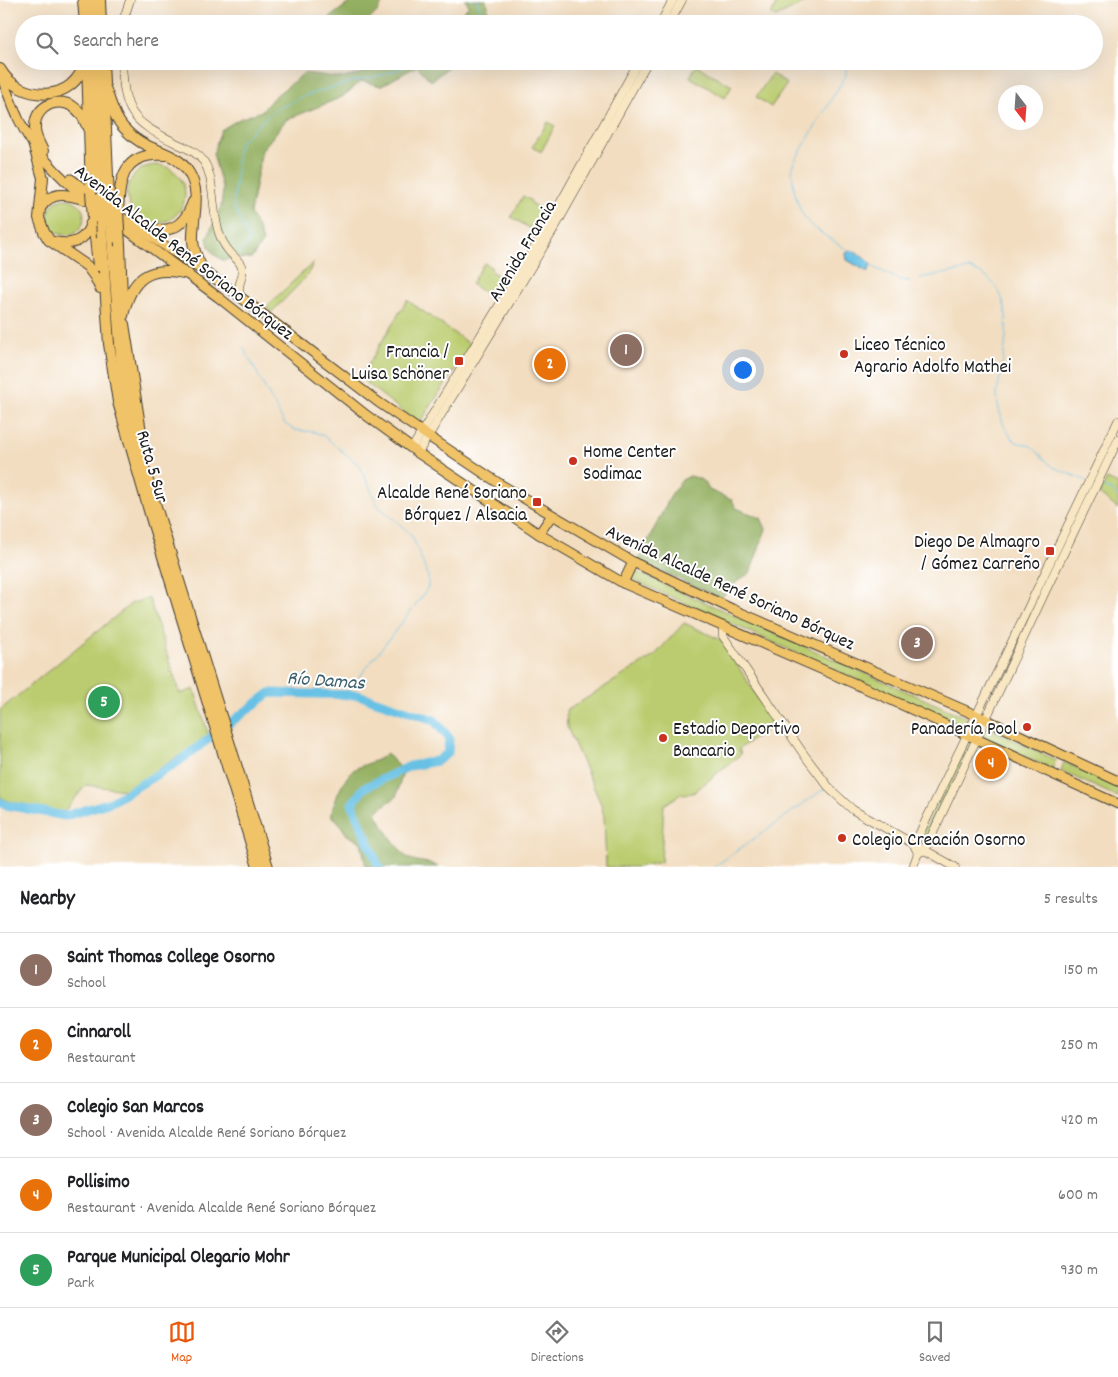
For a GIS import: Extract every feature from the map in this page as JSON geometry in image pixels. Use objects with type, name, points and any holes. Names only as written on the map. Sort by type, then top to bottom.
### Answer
[{"type":"highway","points":[[83,0],[84,15]]},
{"type":"highway","points":[[91,0],[92,15]]},
{"type":"highway","points":[[100,0],[101,15]]},
{"type":"highway","points":[[0,71],[14,86],[24,91],[42,94],[60,90],[70,84],[82,70]]},
{"type":"highway","points":[[86,70],[89,196],[109,344]]},
{"type":"highway","name":"Ruta 5 Sur","points":[[95,70],[107,238],[109,344],[114,385],[122,419],[211,698]]},
{"type":"highway","name":"Ruta 5 Sur","points":[[103,70],[105,204]]},
{"type":"highway","points":[[104,85],[116,116],[124,128],[146,145],[173,156],[189,171],[195,191],[194,246],[196,256],[203,270]]},
{"type":"highway","points":[[43,151],[36,137],[35,123],[40,112],[52,104],[64,103],[78,109],[89,134]]},
{"type":"highway","points":[[33,143],[43,178],[40,223],[49,240],[87,266],[95,276],[100,288]]},
{"type":"highway","points":[[144,468],[142,434],[128,359],[123,316],[118,211],[120,183],[123,174],[129,166],[139,159],[150,155],[163,154],[173,156]]},
{"type":"highway","points":[[131,224],[150,230],[161,231],[171,228],[188,214],[194,200],[195,191]]},
{"type":"highway","points":[[40,210],[46,200],[57,195],[89,196]]},
{"type":"highway","points":[[49,240],[62,244],[75,242],[86,234],[93,223]]},
{"type":"highway","name":"Ruta 5 Sur","points":[[107,238],[122,372],[130,418],[227,752],[250,840],[265,866]]},
{"type":"highway","points":[[123,316],[129,294],[135,284],[148,274],[161,272],[188,274]]},
{"type":"highway","name":"Ruta 5 Sur","points":[[227,752],[265,866]]},
{"type":"highway","points":[[250,840],[253,867]]},
{"type":"main road","points":[[125,15],[130,0]]},
{"type":"main road","points":[[665,15],[673,0]]},
{"type":"main road","points":[[674,15],[682,0]]},
{"type":"main road","points":[[123,70],[124,93],[136,118],[146,128],[194,152],[206,165],[218,228],[228,250],[241,265],[242,272],[238,285],[241,297]]},
{"type":"main road","name":"Avenida Francia","points":[[415,451],[547,227],[634,70]]},
{"type":"main road","name":"Avenida Francia","points":[[425,434],[553,231],[643,70]]},
{"type":"main road","points":[[0,71],[19,121],[33,143]]},
{"type":"main road","name":"Avenida Alcalde René Soriano Bórquez","points":[[33,143],[69,177],[131,224],[226,286],[378,402],[503,486],[552,515],[633,562],[732,609],[981,717],[1118,781]]},
{"type":"main road","name":"Avenida Alcalde René Soriano Bórquez","points":[[33,143],[51,167],[89,196],[105,204],[188,274],[366,415],[415,451],[539,534],[623,583],[723,626],[1118,804]]},
{"type":"main road","points":[[226,286],[240,279]]},
{"type":"main road","points":[[218,296],[258,310]]},
{"type":"main road","points":[[366,415],[374,410],[378,402]]},
{"type":"main road","points":[[914,845],[967,735],[981,717],[1093,483],[1118,420]]},
{"type":"main road","points":[[1093,483],[1118,440]]},
{"type":"main road","points":[[539,534],[552,515]]},
{"type":"main road","points":[[623,583],[633,562]]},
{"type":"main road","points":[[723,626],[723,636],[805,756],[831,790],[853,810],[914,845],[921,851],[955,867]]},
{"type":"main road","points":[[913,867],[976,739],[981,717]]},
{"type":"main road","points":[[943,786],[952,790]]},
{"type":"green space","points":[[353,0],[384,0],[374,15],[333,15]]},
{"type":"green space","points":[[464,0],[486,0],[488,6],[487,15],[460,15],[469,6]]},
{"type":"green space","points":[[778,0],[804,0],[805,3],[780,15],[771,15]]},
{"type":"green space","points":[[371,70],[410,70],[381,86],[362,81],[342,97],[286,120],[262,150],[250,213],[263,241],[252,258],[222,260],[209,247],[207,238],[221,207],[223,190],[213,154],[221,130],[239,119],[262,111],[274,97],[304,73],[344,78]]},
{"type":"green space","points":[[421,70],[445,70],[431,81]]},
{"type":"green space","points":[[694,70],[705,70],[732,86],[725,98],[690,77]]},
{"type":"green space","points":[[772,74],[787,84],[771,107],[756,97]]},
{"type":"green space","points":[[548,122],[555,126],[541,152],[532,147]]},
{"type":"green space","points":[[156,165],[167,167],[180,178],[185,194],[183,205],[172,218],[156,223],[145,221],[132,210],[127,194],[129,183],[140,170]]},
{"type":"green space","points":[[523,196],[547,213],[536,232],[511,217]]},
{"type":"green space","points":[[66,199],[79,204],[84,217],[79,230],[66,235],[53,230],[48,217],[53,204]]},
{"type":"green space","points":[[314,262],[307,276],[272,312],[266,307]]},
{"type":"green space","points":[[484,263],[491,267],[492,272],[508,281],[496,300],[471,284]]},
{"type":"green space","points":[[407,300],[471,345],[419,424],[360,378]]},
{"type":"green space","points":[[690,476],[702,480],[709,490],[732,500],[736,508],[761,518],[766,529],[750,573],[739,580],[721,598],[638,561],[672,493],[682,480]]},
{"type":"green space","points":[[1107,479],[1118,484],[1118,509],[1099,494]]},
{"type":"green space","points":[[634,571],[969,719],[965,728],[631,579]]},
{"type":"green space","points":[[149,598],[180,694],[194,689],[209,736],[125,790],[86,785],[63,813],[8,801],[0,797],[0,710],[132,603]]},
{"type":"green space","name":"Estadio Deportivo Bancario","points":[[684,623],[721,640],[775,724],[739,749],[741,754],[693,793],[681,794],[664,805],[661,862],[638,867],[606,867],[604,816],[601,804],[567,727],[566,711],[654,656]]},
{"type":"green space","points":[[985,726],[1056,760],[1052,769],[981,736]]},
{"type":"green space","points":[[969,740],[972,741],[924,842],[920,839]]},
{"type":"green space","points":[[387,753],[403,772],[396,797],[376,813],[391,838],[405,856],[412,860],[438,867],[366,867],[361,842],[347,835],[337,820],[332,817],[336,798],[351,772]]},
{"type":"green space","points":[[1064,762],[1118,786],[1118,797],[1061,771]]},
{"type":"water","points":[[852,250],[870,262],[871,266],[868,272],[847,260],[846,253]]},
{"type":"waterway","points":[[477,0],[480,8],[479,15]]},
{"type":"waterway","points":[[239,254],[247,245],[249,239],[234,207],[238,149],[241,141],[273,111],[304,96],[397,70]]},
{"type":"waterway","points":[[846,70],[846,75],[793,164],[792,171],[793,186],[803,216],[821,233],[849,251]]},
{"type":"waterway","points":[[871,266],[900,280],[910,281]]},
{"type":"waterway","points":[[920,278],[970,269],[987,278],[998,290],[1004,305],[1006,322],[1006,341],[997,394],[1003,424],[1016,442],[1031,446],[1053,467],[1087,481]]},
{"type":"waterway","points":[[243,347],[284,423],[294,430],[315,432],[324,436],[360,466],[378,506],[409,532],[413,538],[428,576],[428,587],[424,594],[346,694]]},
{"type":"waterway","points":[[1100,486],[1112,491],[1118,497]]},
{"type":"waterway","name":"Río Damas","points":[[0,802],[6,805],[65,816],[111,802],[178,762],[270,693],[358,695],[434,720],[449,738],[448,753],[437,761],[410,766],[364,788],[352,804],[379,867]]},
{"type":"waterway","points":[[714,867],[824,789]]},
{"type":"place","name":"Saint Thomas College Osorno","points":[[626,350]]},
{"type":"place","name":"Liceo Técnico Agrario Adolfo Mathei","points":[[844,354]]},
{"type":"place","name":"Francia / Luisa Schöner","points":[[459,361]]},
{"type":"place","name":"Cinnaroll","points":[[550,364]]},
{"type":"place","name":"Home Center Sodimac","points":[[573,461]]},
{"type":"place","name":"Alcalde René Soriano Bórquez / Alsacia","points":[[537,502]]},
{"type":"place","name":"Diego De Almagro / Gómez Carreño","points":[[1050,551]]},
{"type":"place","name":"Colegio San Marcos","points":[[917,643]]},
{"type":"place","name":"Parque Municipal Olegario Mohr","points":[[104,702]]},
{"type":"place","name":"Panadería Pool","points":[[1027,727]]},
{"type":"place","name":"Estadio Deportivo Bancario","points":[[663,738]]},
{"type":"place","name":"Pollisimo","points":[[991,763]]},
{"type":"place","name":"Colegio Creación Osorno","points":[[842,838]]}]
